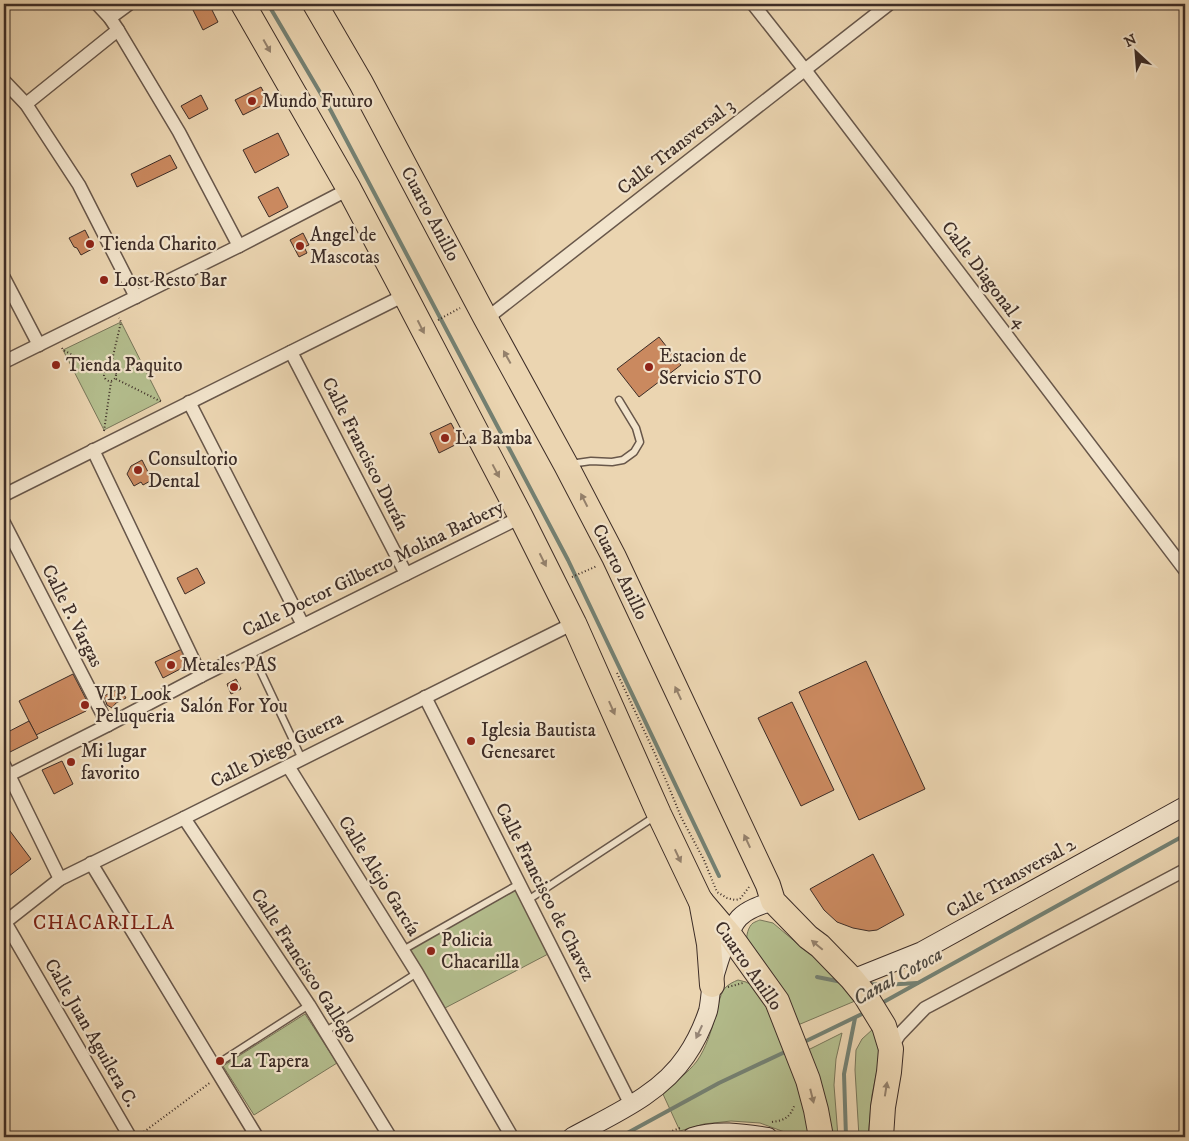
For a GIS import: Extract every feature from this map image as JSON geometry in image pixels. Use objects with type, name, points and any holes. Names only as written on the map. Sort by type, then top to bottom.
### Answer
[{"type":"highway","name":"Cuarto Anillo","points":[[243,4],[405,295],[521,517],[574,623],[658,814],[700,900],[728,934],[777,1001],[808,1080],[816,1110],[820,1137]]},
{"type":"highway","name":"Cuarto Anillo","points":[[315,4],[361,83],[614,558],[768,885],[773,901],[859,987],[884,1026],[891,1049],[881,1137]]},
{"type":"highway","points":[[700,900],[709,944],[712,985]]},
{"type":"main road","name":"Calle Transversal 2","points":[[859,987],[1185,806]]},
{"type":"main road","points":[[572,1137],[631,1105],[653,1091],[672,1074],[686,1056],[699,1034],[708,1011],[712,985],[728,934],[740,918],[757,906],[773,901]]},
{"type":"main road","points":[[690,1132],[703,1134],[766,1129]]},
{"type":"street","points":[[96,4],[110,18],[118,30],[179,132],[239,246]]},
{"type":"street","points":[[110,18],[129,4]]},
{"type":"street","name":"Calle Diagonal 4","points":[[753,4],[1185,570]]},
{"type":"street","name":"Calle Transversal 3","points":[[486,319],[889,4]]},
{"type":"street","points":[[26,104],[118,30]]},
{"type":"street","points":[[4,81],[26,104],[79,185],[136,297]]},
{"type":"street","points":[[4,362],[348,190]]},
{"type":"street","points":[[4,278],[39,345]]},
{"type":"street","points":[[4,495],[405,295]]},
{"type":"street","name":"Calle Francisco Durán","points":[[291,352],[406,574]]},
{"type":"street","points":[[189,402],[303,625]]},
{"type":"street","points":[[93,450],[201,676]]},
{"type":"street","name":"Calle Doctor Gilberto Molina Barbery","points":[[6,773],[108,726],[201,676],[521,517]]},
{"type":"street","name":"Calle P. Vargas","points":[[4,523],[108,726]]},
{"type":"street","name":"Calle Diego Guerra","points":[[4,922],[60,879],[574,623]]},
{"type":"street","name":"Calle Francisco de Chavez","points":[[425,697],[631,1105]]},
{"type":"street","name":"Calle Alejo García","points":[[288,766],[417,973],[512,1137]]},
{"type":"street","points":[[6,773],[60,879]]},
{"type":"street","name":"Calle Francisco Gallego","points":[[184,818],[309,1004],[390,1137]]},
{"type":"street","points":[[92,863],[257,1137]]},
{"type":"street","points":[[891,1049],[899,1035],[925,1008],[1185,870]]},
{"type":"street","name":"Calle Juan Aguilera C.","points":[[4,922],[130,1137]]},
{"type":"lane","points":[[566,465],[590,461],[612,462],[623,460],[634,452],[640,442],[636,428],[619,400]]},
{"type":"lane","points":[[251,651],[302,759]]},
{"type":"lane","points":[[528,900],[658,814]]},
{"type":"lane","points":[[403,950],[519,884]]},
{"type":"lane","points":[[326,1031],[417,973]]},
{"type":"lane","points":[[217,1071],[309,1004]]},
{"type":"path","points":[[268,7],[274,4]]},
{"type":"path","points":[[439,320],[464,307]]},
{"type":"path","points":[[105,372],[110,369],[121,322],[114,308]]},
{"type":"path","points":[[56,336],[63,350],[105,372]]},
{"type":"path","points":[[110,369],[116,372],[116,379]]},
{"type":"path","points":[[105,372],[105,379],[111,382]]},
{"type":"path","points":[[111,382],[116,379]]},
{"type":"path","points":[[116,379],[161,401],[168,413]]},
{"type":"path","points":[[109,442],[104,430],[111,382]]},
{"type":"path","points":[[570,578],[599,565]]},
{"type":"path","points":[[738,984],[746,982]]},
{"type":"path","points":[[137,1137],[217,1071]]},
{"type":"path","points":[[766,1129],[773,1122],[783,1120],[791,1114],[798,1098]]},
{"type":"path","points":[[656,1137],[679,1128],[690,1132]]},
{"type":"green space","points":[[121,322],[161,401],[104,430],[63,350]]},
{"type":"green space","points":[[516,890],[550,953],[445,1008],[409,950]]},
{"type":"green space","points":[[760,920],[773,923],[829,967],[855,1001],[798,1025],[747,941],[750,927],[753,923]]},
{"type":"green space","points":[[738,980],[759,989],[795,1071],[811,1137],[794,1137],[760,1123],[731,1121],[704,1124],[680,1131],[662,1092],[685,1074],[697,1061],[708,1040],[723,991],[728,985]]},
{"type":"green space","points":[[305,1014],[337,1063],[254,1115],[223,1066]]},
{"type":"green space","points":[[873,1029],[878,1043],[879,1061],[872,1095],[868,1137],[859,1137],[855,1070],[856,1050],[862,1039]]},
{"type":"green space","points":[[842,1033],[836,1059],[834,1085],[838,1137],[830,1137],[806,1051]]},
{"type":"building","points":[[199,4],[209,4],[218,22],[203,30],[192,8]]},
{"type":"building","name":"Mundo Futuro","points":[[261,87],[269,102],[243,115],[235,100]]},
{"type":"building","points":[[201,95],[208,109],[189,119],[181,106]]},
{"type":"building","points":[[278,133],[289,155],[255,173],[243,150]]},
{"type":"building","points":[[170,155],[177,168],[137,187],[131,174]]},
{"type":"building","points":[[278,187],[288,207],[269,217],[258,197]]},
{"type":"building","points":[[85,230],[94,248],[81,255],[69,238]]},
{"type":"building","name":"Angel de Mascotas","points":[[303,233],[309,245],[304,247],[307,253],[299,257],[290,240]]},
{"type":"building","name":"Estacion de Servicio STO","points":[[659,337],[681,365],[639,397],[617,369]]},
{"type":"building","name":"La Bamba","points":[[451,423],[461,442],[439,453],[430,433]]},
{"type":"building","name":"Consultorio Dental","points":[[142,460],[152,480],[143,485],[141,482],[134,486],[127,474],[131,466]]},
{"type":"building","points":[[197,568],[205,583],[185,594],[177,578]]},
{"type":"building","name":"Metales PAS","points":[[182,649],[188,660],[184,667],[163,678],[155,662]]},
{"type":"building","points":[[866,661],[925,789],[859,820],[799,692]]},
{"type":"building","points":[[73,674],[88,703],[86,711],[36,735],[19,701]]},
{"type":"building","name":"Salón For You","points":[[236,679],[241,689],[231,694],[227,684]]},
{"type":"building","points":[[120,688],[126,698],[116,703],[112,708],[107,705],[104,696]]},
{"type":"building","points":[[792,702],[834,790],[801,806],[758,718]]},
{"type":"building","points":[[29,721],[38,738],[10,752],[4,750],[4,734]]},
{"type":"building","points":[[62,761],[73,784],[54,794],[42,770]]},
{"type":"building","points":[[4,823],[31,859],[4,880]]},
{"type":"building","points":[[873,854],[904,915],[877,930],[869,931],[837,922],[824,910],[810,889]]},
{"type":"waterway","points":[[268,4],[331,111],[568,560],[719,876]]},
{"type":"waterway","name":"Canal Cotoca","points":[[880,1004],[1185,835]]},
{"type":"waterway","points":[[817,977],[842,982]]},
{"type":"waterway","points":[[869,984],[917,983]]},
{"type":"waterway","name":"Canal Cotoca","points":[[802,1043],[866,1012]]},
{"type":"waterway","points":[[846,1137],[844,1074],[855,1018]]},
{"type":"waterway","name":"Canal Cotoca","points":[[620,1137],[719,1083],[787,1051]]},
{"type":"place","name":"Mundo Futuro","points":[[252,101]]},
{"type":"place","name":"Tienda Charito","points":[[90,244]]},
{"type":"place","name":"Angel de Mascotas","points":[[300,246]]},
{"type":"place","name":"Lost Resto Bar","points":[[104,280]]},
{"type":"place","name":"Tienda Paquito","points":[[56,365]]},
{"type":"place","name":"Estacion de Servicio STO","points":[[649,367]]},
{"type":"place","name":"La Bamba","points":[[445,438]]},
{"type":"place","name":"Consultorio Dental","points":[[138,470]]},
{"type":"place","name":"Metales PAS","points":[[171,665]]},
{"type":"place","name":"Salón For You","points":[[234,687]]},
{"type":"place","name":"VIP Look Peluqueria","points":[[85,705]]},
{"type":"place","name":"Iglesia Bautista Genesaret","points":[[471,741]]},
{"type":"place","name":"Mi lugar favorito","points":[[71,762]]},
{"type":"place","name":"Policia Chacarilla","points":[[431,951]]},
{"type":"place","name":"La Tapera","points":[[220,1061]]},
{"type":"district","name":"CHACARILLA","points":[[104,923]]}]
